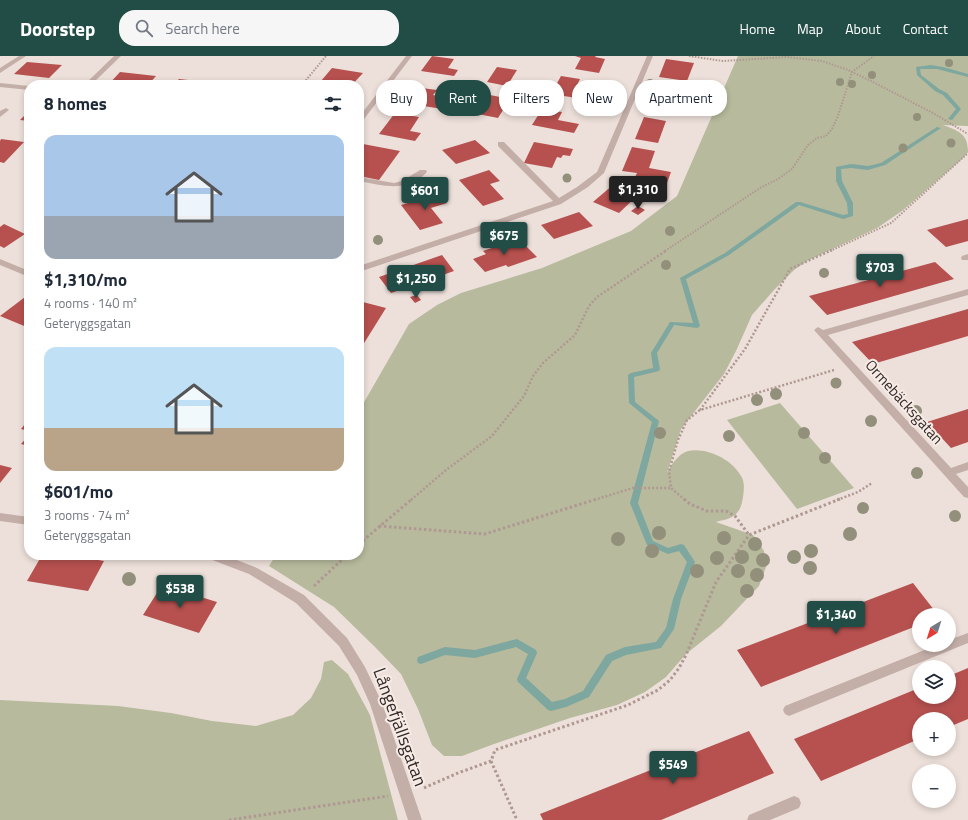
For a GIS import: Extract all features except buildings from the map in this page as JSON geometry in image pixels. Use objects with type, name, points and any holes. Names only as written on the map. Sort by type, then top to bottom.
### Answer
[{"type":"street","points":[[0,72],[24,56]]},
{"type":"street","points":[[92,80],[118,56]]},
{"type":"street","points":[[364,115],[409,56]]},
{"type":"street","points":[[364,267],[558,202],[571,195],[600,173],[650,56]]},
{"type":"street","points":[[0,85],[24,87]]},
{"type":"street","points":[[0,115],[6,110]]},
{"type":"street","points":[[501,144],[558,202]]},
{"type":"street","points":[[364,180],[394,185],[404,183],[423,172]]},
{"type":"street","points":[[0,262],[24,272]]},
{"type":"street","name":"Ormebäcksgatan","points":[[968,292],[820,332],[968,494]]},
{"type":"street","points":[[949,473],[968,466]]},
{"type":"street","points":[[0,517],[24,521]]},
{"type":"street","name":"Långefjällsgatan","points":[[225,560],[253,570],[300,599],[343,642],[361,671],[376,703],[415,820]]},
{"type":"street","points":[[789,710],[968,638]]},
{"type":"street","points":[[754,820],[794,803]]},
{"type":"path","points":[[306,80],[326,56]]},
{"type":"path","points":[[689,56],[727,61],[764,57],[796,56],[833,64],[852,72],[954,124],[968,134]]},
{"type":"path","points":[[364,539],[446,470],[492,436],[524,396],[533,376],[543,363],[575,335],[589,306],[597,297],[706,223],[760,188],[778,180],[792,169],[808,145],[817,138],[826,136],[832,129],[838,116],[852,72],[874,56]]},
{"type":"path","points":[[671,488],[669,471],[678,440],[687,420],[700,410],[745,349],[790,269],[891,223],[968,153]]},
{"type":"path","points":[[700,410],[850,366]]},
{"type":"path","points":[[517,820],[491,761],[495,750],[634,704],[658,690],[677,673],[690,646],[716,582],[727,564],[744,545],[749,536],[858,492],[872,483]]},
{"type":"path","points":[[378,526],[485,534],[633,488],[671,488],[690,504],[707,510],[726,511],[735,516],[749,536]]},
{"type":"path","points":[[300,599],[342,560]]},
{"type":"path","points":[[229,820],[406,794],[491,761]]},
{"type":"green space","points":[[738,56],[968,56],[968,126],[943,125],[958,131],[964,137],[968,146],[968,152],[902,211],[877,228],[807,261],[794,270],[752,315],[724,374],[681,429],[667,473],[673,463],[684,452],[695,450],[710,453],[725,460],[737,470],[742,478],[744,483],[744,492],[742,504],[739,510],[732,517],[716,522],[753,535],[764,551],[766,567],[759,586],[721,626],[686,654],[666,677],[645,692],[617,705],[570,718],[462,756],[444,756],[432,745],[418,709],[401,674],[334,607],[269,566],[273,560],[364,560],[364,402],[409,324],[437,305],[461,293],[542,268],[631,231],[677,196],[712,116],[727,116],[727,81]]},
{"type":"green space","points":[[780,403],[854,488],[797,509],[727,420]]},
{"type":"green space","points":[[332,660],[348,674],[370,715],[398,820],[0,820],[0,700],[118,706],[171,713],[212,721],[256,726],[293,715],[311,698],[321,679],[324,662]]},
{"type":"waterway","points":[[950,119],[959,109],[945,94],[937,90],[919,75],[918,68],[937,67],[968,76]]},
{"type":"waterway","points":[[421,660],[445,651],[475,654],[517,643],[533,653],[521,679],[551,707],[566,703],[586,694],[609,658],[625,651],[658,645],[670,629],[677,599],[691,562],[681,547],[668,551],[650,543],[634,503],[656,421],[632,403],[631,375],[657,369],[654,353],[672,323],[697,326],[683,278],[727,254],[798,203],[843,217],[851,215],[850,203],[839,181],[838,168],[851,166],[868,168],[883,164],[939,128]]}]
